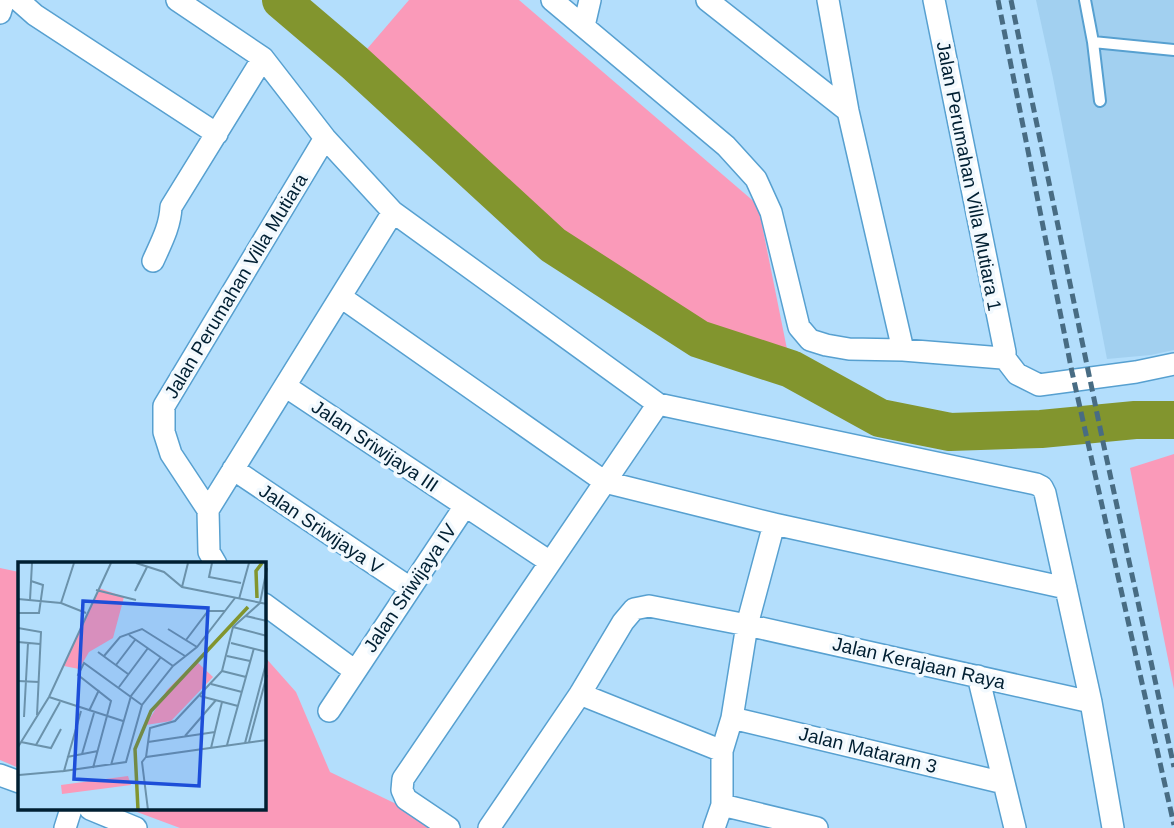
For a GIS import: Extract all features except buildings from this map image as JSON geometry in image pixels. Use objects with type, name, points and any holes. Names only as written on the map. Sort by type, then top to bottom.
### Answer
[{"type":"street","points":[[0,13],[5,0]]},
{"type":"street","points":[[18,0],[35,15],[217,134]]},
{"type":"street","points":[[177,0],[263,58],[325,138],[393,212],[658,404],[1042,487],[1091,702],[1113,828]]},
{"type":"street","points":[[552,0],[726,146],[757,179],[771,212],[799,327],[810,341],[849,349],[1004,355],[1017,374],[1039,386],[1174,364]]},
{"type":"street","points":[[584,26],[590,0]]},
{"type":"street","points":[[707,0],[848,111]]},
{"type":"street","points":[[828,0],[848,111],[902,350]]},
{"type":"street","name":"Jalan Perumahan Villa Mutiara 1","points":[[934,0],[1004,355]]},
{"type":"street","points":[[153,261],[171,217],[170,207],[263,58]]},
{"type":"street","name":"Jalan Perumahan Villa Mutiara","points":[[208,510],[171,454],[164,432],[163,406],[325,138]]},
{"type":"street","points":[[215,562],[209,552],[208,510],[393,212]]},
{"type":"street","points":[[341,296],[605,482],[774,524],[1066,588]]},
{"type":"street","name":"Jalan Sriwijaya III","points":[[285,386],[550,562]]},
{"type":"street","points":[[449,828],[406,799],[402,790],[403,779],[658,404]]},
{"type":"street","name":"Jalan Sriwijaya V","points":[[233,469],[410,588]]},
{"type":"street","name":"Jalan Sriwijaya IV","points":[[329,711],[465,506]]},
{"type":"street","points":[[714,828],[722,805],[722,751],[732,718],[747,625],[774,524]]},
{"type":"street","name":"Jalan Sriwijaya IV","points":[[266,605],[355,671]]},
{"type":"street","name":"Jalan Kerajaan Raya","points":[[580,694],[623,622],[634,609],[649,606],[747,625],[1091,702]]},
{"type":"street","points":[[978,676],[1014,828]]},
{"type":"street","points":[[489,828],[580,694],[722,751]]},
{"type":"street","name":"Jalan Mataram 3","points":[[732,718],[1004,783]]},
{"type":"street","points":[[0,775],[18,782]]},
{"type":"street","points":[[722,805],[817,828]]},
{"type":"street","points":[[65,828],[71,810]]},
{"type":"street","points":[[92,810],[136,828]]},
{"type":"lane","points":[[1085,0],[1100,101]]},
{"type":"lane","points":[[1093,41],[1174,50]]},
{"type":"shaded area","points":[[409,0],[519,0],[758,205],[791,369],[699,339],[553,245],[355,63]]},
{"type":"shaded area","points":[[1036,0],[1174,0],[1174,350],[1107,359]]},
{"type":"shaded area","points":[[1174,454],[1174,689],[1130,468]]},
{"type":"shaded area","points":[[0,568],[18,572],[18,768],[0,760]]},
{"type":"shaded area","points":[[266,658],[296,692],[330,772],[446,828],[180,828],[132,810],[266,810]]},
{"type":"waterway","points":[[281,0],[355,63],[553,245],[699,339],[791,369],[880,418],[950,432],[1174,420]]},
{"type":"railway","points":[[998,0],[1072,372],[1174,825]]},
{"type":"railway","points":[[1011,0],[1174,767]]}]
